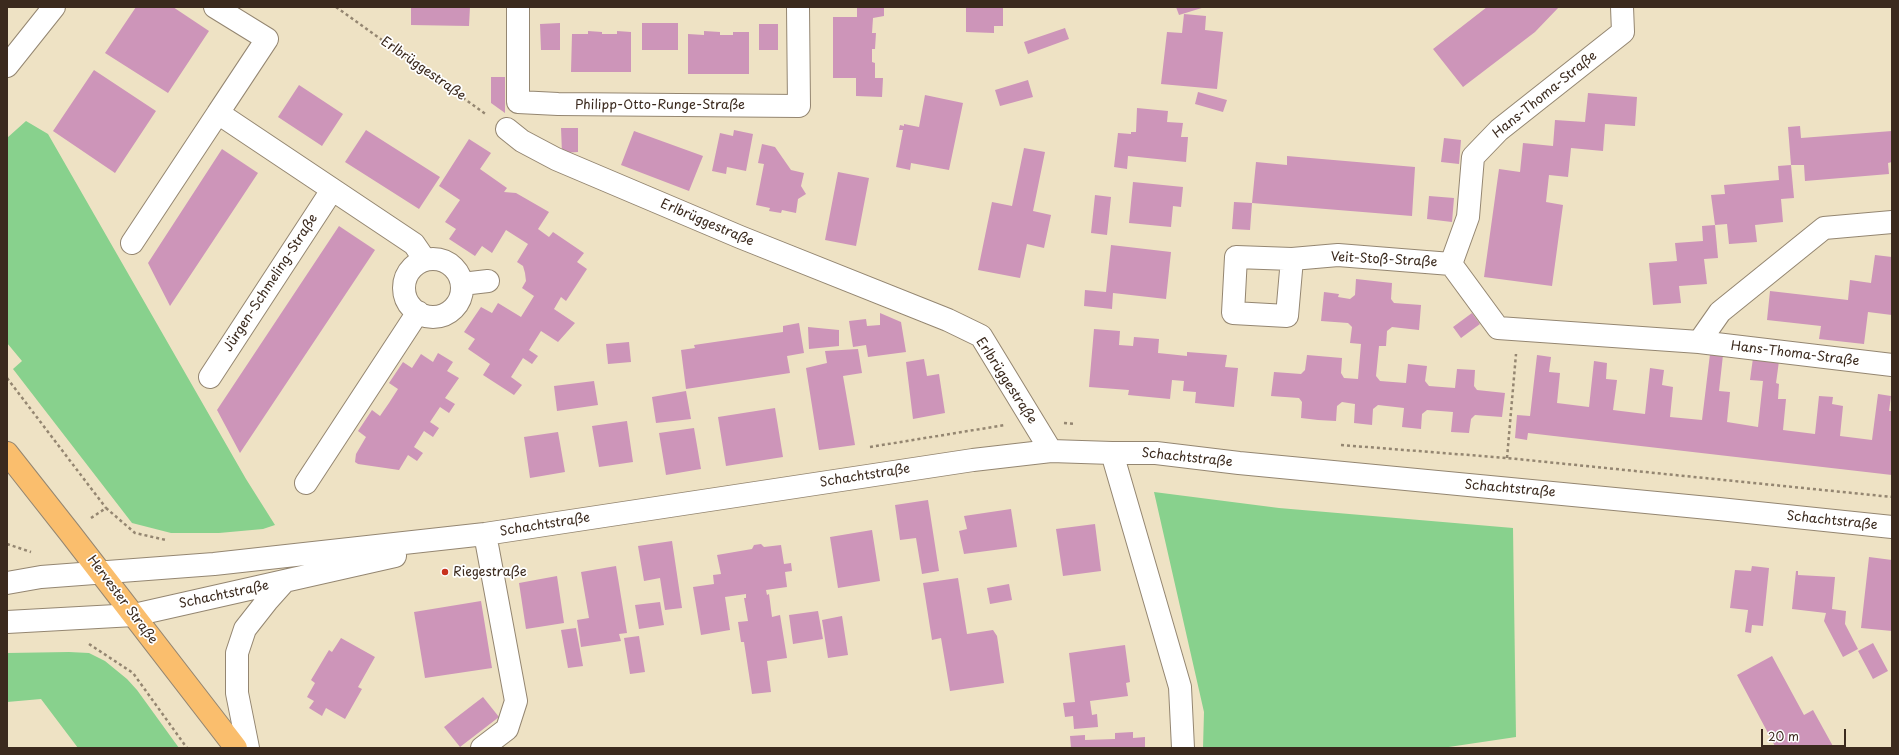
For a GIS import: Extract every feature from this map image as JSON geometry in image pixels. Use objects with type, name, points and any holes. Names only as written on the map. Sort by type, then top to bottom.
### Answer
[{"type":"main road","name":"Hervester Straße","points":[[7,453],[101,572],[236,748]]},
{"type":"street","points":[[7,66],[54,7]]},
{"type":"street","points":[[132,243],[266,39],[215,7]]},
{"type":"street","name":"Philipp-Otto-Runge-Straße","points":[[518,7],[518,102],[558,104],[799,106],[798,7]]},
{"type":"street","name":"Hans-Thoma-Straße","points":[[1622,7],[1623,32],[1499,130],[1473,157],[1468,217],[1451,264],[1498,328],[1698,342],[1892,365]]},
{"type":"street","points":[[218,113],[414,244],[425,260]]},
{"type":"street","name":"Erlbrüggestraße","points":[[507,129],[522,141],[556,159],[740,237],[948,320],[981,336],[1051,451]]},
{"type":"street","name":"Jürgen-Schmeling-Straße","points":[[210,377],[332,190]]},
{"type":"street","points":[[1698,342],[1720,312],[1824,228],[1892,222]]},
{"type":"street","name":"Veit-Stoß-Straße","points":[[1292,259],[1338,255],[1451,264]]},
{"type":"street","points":[[433,259],[449,264],[455,269],[462,284],[460,300],[449,312],[433,317],[425,316],[418,312],[407,300],[405,284],[412,269],[425,260],[433,259]]},
{"type":"street","points":[[462,284],[488,281]]},
{"type":"street","points":[[306,483],[418,312]]},
{"type":"street","name":"Schachtstraße","points":[[7,583],[41,577],[214,564],[485,534],[973,460],[1051,451],[1112,454],[1156,452],[1240,463],[1892,527]]},
{"type":"street","points":[[1112,454],[1180,686],[1183,748]]},
{"type":"street","points":[[482,748],[507,729],[516,701],[485,534]]},
{"type":"street","name":"Schachtstraße","points":[[7,622],[134,615],[284,582],[485,534]]},
{"type":"street","points":[[248,748],[237,693],[237,652],[246,629],[267,601],[284,582]]},
{"type":"path","name":"Erlbrüggestraße","points":[[336,7],[507,129]]},
{"type":"path","points":[[1507,458],[1518,329]]},
{"type":"path","points":[[7,378],[106,508]]},
{"type":"green space","points":[[26,121],[48,134],[246,479],[275,525],[263,529],[219,533],[171,533],[132,523],[13,369],[22,361],[7,343],[7,138]]},
{"type":"green space","points":[[1154,492],[1279,508],[1513,528],[1516,737],[1442,748],[1203,748],[1204,712]]},
{"type":"green space","points":[[7,653],[89,653],[105,661],[127,679],[137,690],[179,748],[78,748],[41,699],[7,702]]},
{"type":"building","points":[[136,7],[173,7],[209,31],[168,93],[105,53]]},
{"type":"building","points":[[411,7],[470,7],[469,26],[411,25]]},
{"type":"building","points":[[857,7],[884,7],[884,16],[873,18],[872,33],[876,33],[875,49],[872,49],[872,62],[875,63],[875,78],[883,78],[882,97],[856,96],[856,78],[833,78],[833,17],[857,17]]},
{"type":"building","points":[[966,7],[1003,7],[1003,26],[994,26],[994,33],[966,32]]},
{"type":"building","points":[[1176,7],[1205,7],[1179,15]]},
{"type":"building","points":[[1487,7],[1559,7],[1535,32],[1463,87],[1433,49]]},
{"type":"building","points":[[1184,14],[1206,16],[1205,30],[1223,32],[1217,89],[1161,84],[1167,32],[1182,33]]},
{"type":"building","points":[[560,23],[560,50],[541,50],[540,24]]},
{"type":"building","points":[[642,23],[678,23],[678,50],[642,50]]},
{"type":"building","points":[[759,24],[778,24],[778,50],[759,50]]},
{"type":"building","points":[[1065,28],[1069,39],[1028,54],[1024,42]]},
{"type":"building","points":[[588,31],[602,32],[602,34],[617,34],[617,31],[631,32],[631,72],[571,72],[572,34],[588,34]]},
{"type":"building","points":[[704,31],[720,32],[720,35],[733,35],[733,32],[749,32],[749,74],[688,74],[688,34],[704,35]]},
{"type":"building","points":[[94,70],[156,111],[115,173],[53,131]]},
{"type":"building","points":[[491,77],[505,77],[505,113],[491,103]]},
{"type":"building","points":[[1028,80],[1033,97],[1000,106],[995,90]]},
{"type":"building","points":[[299,85],[343,114],[322,146],[278,117]]},
{"type":"building","points":[[1198,92],[1227,100],[1223,112],[1195,104]]},
{"type":"building","points":[[1588,93],[1637,97],[1635,126],[1605,124],[1603,151],[1571,148],[1568,177],[1549,175],[1546,202],[1563,205],[1552,286],[1484,277],[1499,169],[1520,172],[1523,143],[1553,146],[1555,120],[1585,122]]},
{"type":"building","points":[[925,95],[963,103],[949,170],[911,163],[910,170],[896,167],[903,130],[899,130],[900,125],[904,126],[904,124],[919,127]]},
{"type":"building","points":[[1137,108],[1168,111],[1167,122],[1183,123],[1181,137],[1188,137],[1186,162],[1128,156],[1127,169],[1114,167],[1118,133],[1131,134],[1131,132],[1136,132]]},
{"type":"building","points":[[1800,126],[1801,138],[1892,131],[1892,162],[1888,163],[1889,174],[1805,181],[1804,165],[1791,165],[1788,127]]},
{"type":"building","points":[[561,128],[578,128],[578,152],[562,153]]},
{"type":"building","points":[[366,130],[440,177],[419,209],[345,162]]},
{"type":"building","points":[[734,130],[753,134],[746,171],[727,167],[726,174],[712,171],[720,133],[733,136]]},
{"type":"building","points":[[634,131],[703,156],[689,191],[621,165]]},
{"type":"building","points":[[1444,138],[1461,140],[1459,164],[1441,162]]},
{"type":"building","points":[[469,139],[491,153],[480,169],[507,188],[504,192],[516,193],[549,212],[538,229],[549,237],[553,232],[584,253],[577,262],[587,269],[566,301],[561,297],[554,309],[575,323],[558,342],[541,331],[529,350],[538,356],[532,364],[523,358],[511,377],[522,385],[514,395],[483,375],[490,364],[468,349],[475,339],[464,332],[481,307],[492,313],[498,303],[521,317],[534,296],[522,288],[526,281],[525,273],[523,266],[517,262],[528,244],[506,230],[492,253],[482,246],[475,256],[449,239],[456,229],[445,222],[460,200],[439,186]]},
{"type":"building","points":[[762,144],[775,147],[791,170],[804,173],[801,186],[806,194],[798,199],[796,213],[782,210],[781,213],[769,211],[770,208],[756,205],[764,164],[758,163]]},
{"type":"building","points":[[1024,148],[1045,152],[1033,211],[1051,215],[1044,248],[1027,244],[1020,278],[978,270],[992,202],[1012,206]]},
{"type":"building","points":[[222,149],[258,173],[170,306],[148,263]]},
{"type":"building","points":[[1287,156],[1415,167],[1412,216],[1252,203],[1256,162],[1287,165]]},
{"type":"building","points":[[1791,165],[1794,198],[1781,199],[1783,222],[1755,225],[1757,242],[1729,244],[1727,224],[1715,225],[1711,195],[1725,194],[1724,185],[1779,180],[1778,166]]},
{"type":"building","points":[[838,172],[869,178],[856,246],[825,240]]},
{"type":"building","points":[[1133,182],[1183,187],[1181,207],[1173,206],[1171,227],[1129,223]]},
{"type":"building","points":[[1095,195],[1111,197],[1107,235],[1091,233]]},
{"type":"building","points":[[1429,196],[1454,198],[1452,222],[1427,219]]},
{"type":"building","points":[[1234,202],[1252,203],[1250,230],[1232,229]]},
{"type":"building","points":[[1715,225],[1718,258],[1704,259],[1707,284],[1679,286],[1681,303],[1653,305],[1649,263],[1677,261],[1675,243],[1703,241],[1702,226]]},
{"type":"building","points":[[339,226],[375,250],[240,453],[217,410]]},
{"type":"building","points":[[1111,245],[1171,252],[1166,299],[1113,293],[1112,309],[1084,306],[1085,290],[1106,292]]},
{"type":"building","points":[[1875,255],[1892,257],[1892,315],[1868,312],[1864,344],[1819,339],[1821,326],[1767,320],[1770,291],[1848,300],[1850,280],[1871,283]]},
{"type":"building","points":[[1356,279],[1392,283],[1391,299],[1394,303],[1421,305],[1419,330],[1392,327],[1387,331],[1386,346],[1379,346],[1376,376],[1380,381],[1406,383],[1408,364],[1427,366],[1425,381],[1429,386],[1455,388],[1457,369],[1475,370],[1474,386],[1477,390],[1505,393],[1502,417],[1475,415],[1471,419],[1469,433],[1451,432],[1453,412],[1427,410],[1422,414],[1421,429],[1402,427],[1404,408],[1378,405],[1373,409],[1372,425],[1354,423],[1355,404],[1342,402],[1337,406],[1336,421],[1318,420],[1301,418],[1302,402],[1299,398],[1271,396],[1274,372],[1301,374],[1305,370],[1307,355],[1342,358],[1341,373],[1344,378],[1358,379],[1361,344],[1350,343],[1352,327],[1348,323],[1321,321],[1324,292],[1339,294],[1338,297],[1350,299],[1355,295]]},
{"type":"building","points":[[880,313],[901,322],[906,352],[868,357],[866,345],[853,347],[849,321],[866,319],[867,326],[880,325]]},
{"type":"building","points":[[1472,313],[1480,324],[1461,338],[1453,327]]},
{"type":"building","points":[[799,323],[804,353],[787,356],[790,373],[686,389],[681,350],[695,348],[694,345],[783,332],[783,326]]},
{"type":"building","points":[[808,327],[839,330],[839,346],[809,349]]},
{"type":"building","points":[[1094,329],[1120,331],[1119,345],[1133,346],[1134,337],[1159,339],[1158,353],[1187,356],[1187,352],[1227,355],[1225,367],[1238,368],[1234,407],[1195,403],[1196,392],[1183,391],[1184,381],[1172,380],[1170,399],[1128,395],[1129,390],[1089,387]]},
{"type":"building","points":[[629,342],[631,362],[608,364],[606,344]]},
{"type":"building","points":[[858,349],[862,373],[843,376],[855,445],[819,450],[806,368],[827,363],[825,351]]},
{"type":"building","points":[[438,353],[453,362],[447,371],[459,378],[445,398],[455,404],[449,413],[440,407],[430,422],[439,428],[433,437],[424,431],[414,447],[423,453],[417,461],[408,455],[399,470],[358,464],[355,462],[356,454],[366,437],[358,431],[372,410],[380,416],[389,403],[398,389],[389,383],[403,362],[412,368],[421,354],[433,362]]},
{"type":"building","points":[[1710,354],[1723,355],[1719,391],[1730,392],[1727,422],[1758,427],[1763,381],[1750,380],[1753,358],[1779,361],[1776,383],[1779,384],[1778,399],[1786,399],[1783,430],[1815,434],[1819,396],[1833,397],[1832,404],[1843,406],[1840,436],[1872,440],[1878,394],[1891,396],[1889,411],[1892,411],[1892,475],[1528,433],[1527,440],[1515,438],[1517,415],[1530,416],[1537,355],[1551,357],[1549,372],[1560,373],[1557,403],[1589,407],[1594,361],[1607,363],[1606,379],[1617,380],[1613,410],[1645,414],[1650,368],[1664,370],[1662,385],[1673,387],[1670,417],[1702,420]]},
{"type":"building","points":[[924,359],[927,376],[939,374],[945,413],[913,419],[906,362]]},
{"type":"building","points":[[594,381],[598,405],[557,411],[554,386]]},
{"type":"building","points":[[686,391],[691,419],[656,423],[652,397]]},
{"type":"building","points":[[775,408],[783,457],[726,466],[718,417]]},
{"type":"building","points":[[627,421],[633,462],[599,467],[592,426]]},
{"type":"building","points":[[694,428],[701,469],[666,475],[659,433]]},
{"type":"building","points":[[558,432],[565,472],[530,478],[524,437]]},
{"type":"building","points":[[928,500],[939,571],[922,574],[916,538],[900,540],[895,505]]},
{"type":"building","points":[[1011,509],[1017,547],[964,554],[959,531],[967,529],[964,516]]},
{"type":"building","points":[[1095,524],[1101,571],[1063,576],[1056,529]]},
{"type":"building","points":[[872,530],[880,581],[838,588],[830,537]]},
{"type":"building","points":[[672,541],[682,608],[665,610],[660,578],[644,581],[638,546]]},
{"type":"building","points":[[761,544],[764,547],[781,545],[784,564],[791,563],[792,571],[785,572],[787,587],[766,590],[767,595],[769,594],[772,617],[780,615],[787,658],[767,661],[771,692],[752,694],[744,642],[741,642],[738,622],[748,621],[744,598],[746,598],[746,594],[725,597],[730,630],[701,635],[693,587],[714,584],[713,575],[721,574],[717,555],[752,549],[754,545]]},
{"type":"building","points":[[1869,557],[1892,560],[1892,631],[1861,628]]},
{"type":"building","points":[[616,566],[627,633],[619,634],[621,641],[581,647],[577,620],[589,618],[581,572]]},
{"type":"building","points":[[1752,566],[1769,568],[1763,626],[1752,625],[1751,633],[1745,632],[1748,610],[1730,608],[1735,570],[1751,571]]},
{"type":"building","points":[[1796,571],[1798,571],[1798,575],[1835,577],[1832,609],[1846,611],[1845,624],[1858,649],[1843,657],[1824,621],[1826,613],[1792,609]]},
{"type":"building","points":[[557,576],[564,623],[526,629],[519,583]]},
{"type":"building","points":[[958,578],[967,634],[993,630],[997,636],[1004,683],[950,691],[941,638],[932,640],[923,583]]},
{"type":"building","points":[[1009,584],[1012,600],[990,604],[987,588]]},
{"type":"building","points":[[481,601],[492,668],[425,678],[414,612]]},
{"type":"building","points":[[660,602],[664,625],[639,629],[635,605]]},
{"type":"building","points":[[818,611],[823,639],[793,644],[789,615]]},
{"type":"building","points":[[842,616],[848,655],[828,658],[822,620]]},
{"type":"building","points":[[576,628],[583,666],[568,668],[561,630]]},
{"type":"building","points":[[639,636],[645,672],[630,674],[624,638]]},
{"type":"building","points":[[341,638],[375,657],[358,687],[362,689],[345,719],[326,708],[322,716],[309,708],[314,701],[307,697],[315,683],[311,680],[329,650],[332,652]]},
{"type":"building","points":[[1873,643],[1888,671],[1873,679],[1858,651]]},
{"type":"building","points":[[1125,645],[1130,682],[1126,683],[1128,696],[1090,701],[1092,715],[1097,714],[1098,727],[1074,729],[1073,716],[1065,717],[1063,703],[1075,702],[1069,653]]},
{"type":"building","points":[[1772,656],[1804,715],[1813,710],[1834,748],[1776,748],[1737,675]]},
{"type":"building","points":[[483,697],[499,717],[460,747],[444,727]]},
{"type":"building","points":[[1133,732],[1133,738],[1145,737],[1145,748],[1071,748],[1070,736],[1085,735],[1085,740],[1115,739],[1115,733]]},
{"type":"place","name":"Riegestraße","points":[[445,572]]}]
